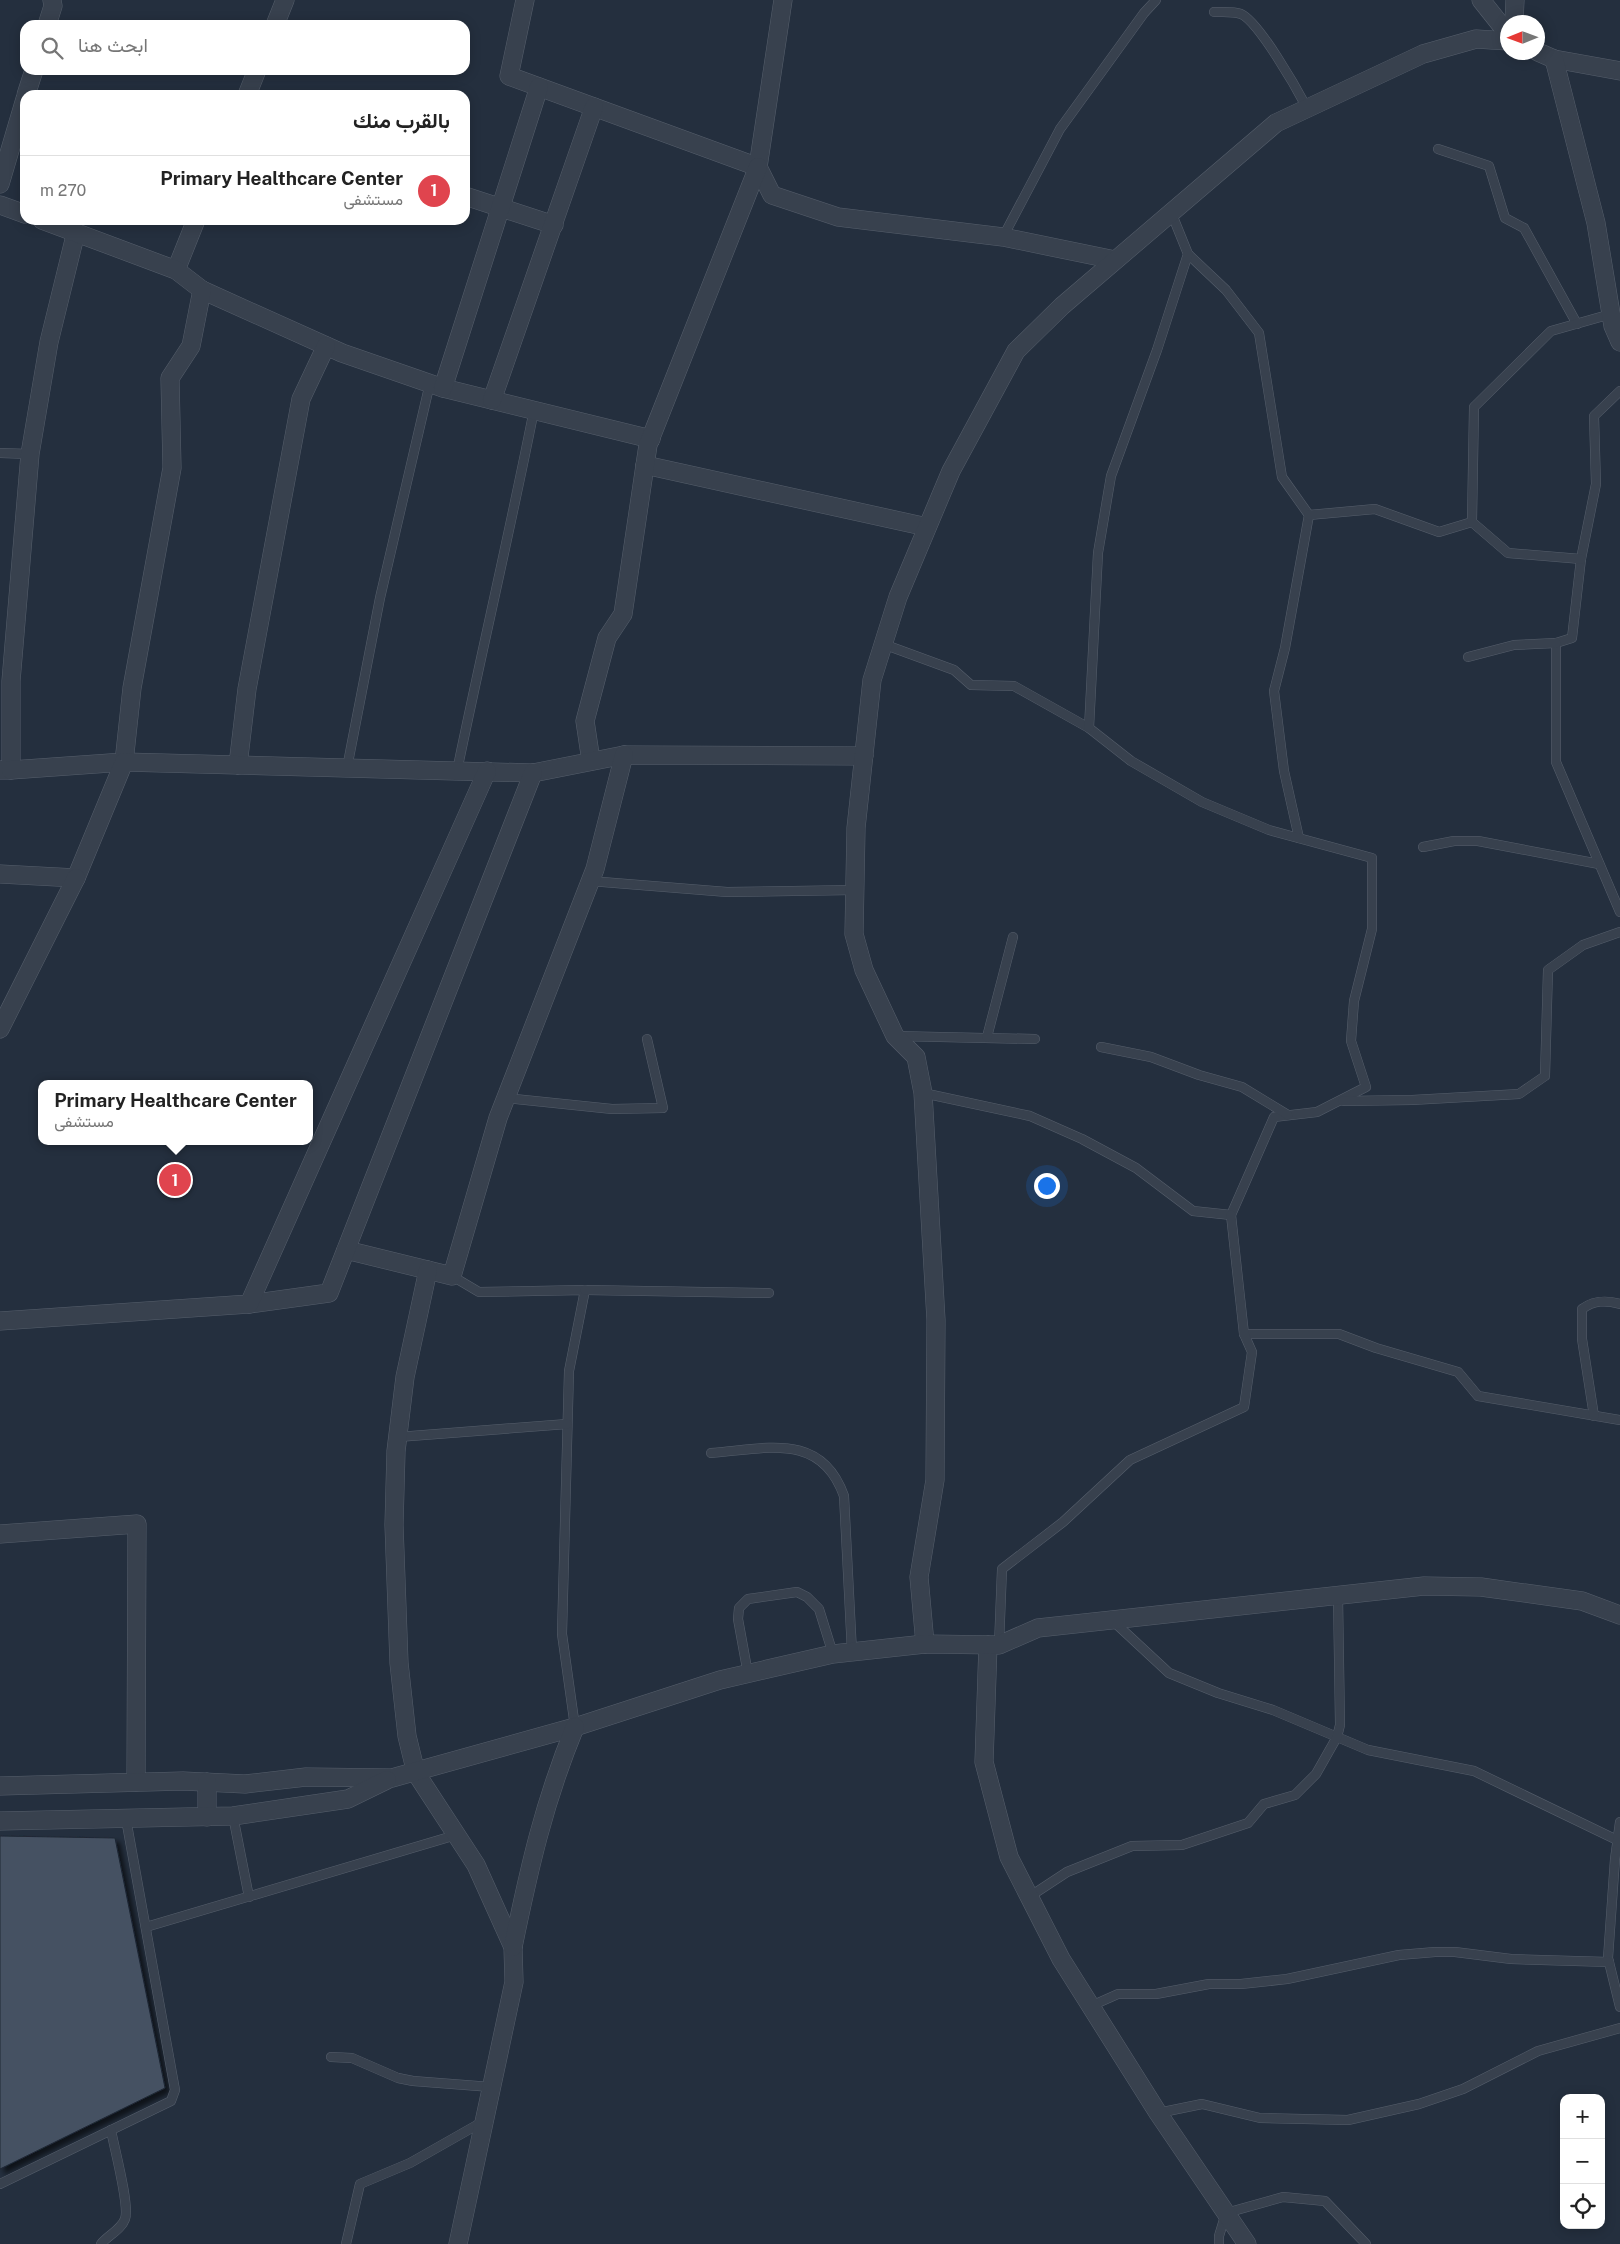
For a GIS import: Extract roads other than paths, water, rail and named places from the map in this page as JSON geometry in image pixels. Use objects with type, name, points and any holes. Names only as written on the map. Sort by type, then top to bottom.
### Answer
[{"type":"street","points":[[49,20],[53,6],[52,0]]},
{"type":"street","points":[[277,20],[285,0]]},
{"type":"street","points":[[525,0],[509,76],[758,168],[772,195],[838,217],[1003,237],[1115,260]]},
{"type":"street","points":[[591,761],[585,721],[607,638],[623,614],[645,465],[651,439],[758,168],[783,0]]},
{"type":"street","points":[[1481,0],[1500,24]]},
{"type":"street","points":[[1514,15],[1515,0]]},
{"type":"street","points":[[925,1644],[919,1577],[935,1480],[936,1320],[923,1094],[916,1057],[895,1036],[864,970],[854,934],[856,828],[872,680],[898,597],[951,471],[1016,351],[1062,306],[1276,123],[1423,54],[1476,39],[1500,40]]},
{"type":"street","points":[[1545,55],[1554,59],[1620,71]]},
{"type":"street","points":[[1554,59],[1596,223],[1612,314],[1620,342]]},
{"type":"street","points":[[28,90],[32,75]]},
{"type":"street","points":[[249,90],[255,75]]},
{"type":"street","points":[[437,386],[500,208],[539,87]]},
{"type":"street","points":[[492,400],[594,107]]},
{"type":"street","points":[[0,184],[20,116]]},
{"type":"street","points":[[470,198],[554,225]]},
{"type":"street","points":[[0,205],[20,212]]},
{"type":"street","points":[[56,225],[176,270],[202,290],[326,346],[437,386],[651,439]]},
{"type":"street","points":[[176,270],[194,225]]},
{"type":"street","points":[[76,232],[49,342],[30,454],[11,681],[6,770],[124,762],[534,773],[624,755],[864,756]]},
{"type":"street","points":[[0,1029],[76,878],[124,762],[132,688],[172,468],[170,378],[191,346],[202,290]]},
{"type":"street","points":[[238,765],[247,689],[301,399],[326,346]]},
{"type":"street","points":[[645,465],[927,528]]},
{"type":"street","points":[[346,1250],[452,1276],[498,1118],[590,882],[624,755]]},
{"type":"street","points":[[250,1304],[487,772]]},
{"type":"street","points":[[0,1321],[250,1304],[329,1293],[534,773]]},
{"type":"street","points":[[0,874],[76,878]]},
{"type":"street","points":[[428,1270],[404,1377],[398,1437],[394,1525],[399,1663],[407,1736],[416,1773],[476,1866],[513,1948]]},
{"type":"street","points":[[0,1534],[137,1524],[136,1782]]},
{"type":"street","points":[[0,1786],[136,1782],[245,1784],[306,1776],[392,1778],[416,1773],[575,1727],[720,1680],[833,1654],[925,1644],[993,1645],[1038,1628],[1424,1586],[1481,1587],[1582,1601],[1620,1615]]},
{"type":"street","points":[[993,1645],[984,1762],[1009,1857],[1061,1959],[1158,2113],[1246,2244]]},
{"type":"street","points":[[458,2244],[514,1982],[513,1948],[534,1846],[555,1777],[575,1727]]},
{"type":"street","points":[[0,1821],[126,1820],[233,1816],[348,1799],[392,1778]]},
{"type":"street","points":[[207,1782],[207,1817]]},
{"type":"lane","points":[[1003,237],[1060,129],[1144,13],[1156,0]]},
{"type":"lane","points":[[1214,12],[1239,14],[1250,21],[1282,63],[1308,108]]},
{"type":"lane","points":[[1438,149],[1489,166],[1505,218],[1524,228],[1577,324]]},
{"type":"lane","points":[[1171,211],[1188,254],[1226,290],[1259,333],[1282,477],[1309,515],[1285,648],[1274,691],[1284,771],[1299,838]]},
{"type":"lane","points":[[1088,728],[1098,553],[1111,476],[1157,350],[1188,254]]},
{"type":"lane","points":[[1472,522],[1474,407],[1551,331],[1612,314]]},
{"type":"lane","points":[[347,768],[380,598],[437,386]]},
{"type":"lane","points":[[1468,657],[1514,645],[1556,643],[1572,638],[1581,559],[1596,484],[1594,416],[1620,392]]},
{"type":"lane","points":[[457,771],[487,627],[508,541],[534,410]]},
{"type":"lane","points":[[0,453],[30,454]]},
{"type":"lane","points":[[1309,515],[1375,509],[1439,532],[1472,522]]},
{"type":"lane","points":[[1472,522],[1508,553],[1581,559]]},
{"type":"lane","points":[[1556,643],[1556,762],[1620,912]]},
{"type":"lane","points":[[883,644],[954,670],[972,685],[1014,686],[1088,728],[1131,760],[1202,802],[1269,830],[1372,858],[1372,929],[1354,1000],[1350,1041],[1366,1088],[1317,1112],[1274,1116],[1231,1215],[1244,1334],[1252,1352],[1244,1407],[1130,1460],[1063,1522],[1002,1569],[993,1645]]},
{"type":"lane","points":[[1423,847],[1454,841],[1478,841],[1599,864]]},
{"type":"lane","points":[[590,882],[728,892],[854,890]]},
{"type":"lane","points":[[1340,1101],[1412,1100],[1520,1094],[1545,1076],[1548,970],[1582,945],[1620,932]]},
{"type":"lane","points":[[987,1038],[1013,937]]},
{"type":"lane","points":[[895,1036],[1035,1039]]},
{"type":"lane","points":[[506,1098],[612,1109],[663,1108],[647,1039]]},
{"type":"lane","points":[[1101,1048],[1151,1057],[1200,1075],[1242,1086],[1288,1115]]},
{"type":"lane","points":[[923,1094],[1030,1116],[1082,1139],[1136,1168],[1193,1210],[1231,1215]]},
{"type":"lane","points":[[452,1276],[479,1292],[585,1290],[769,1293]]},
{"type":"lane","points":[[575,1727],[562,1634],[568,1371],[585,1290]]},
{"type":"lane","points":[[1594,1416],[1582,1339],[1582,1309],[1591,1303],[1607,1300],[1620,1304]]},
{"type":"lane","points":[[1244,1334],[1338,1334],[1376,1348],[1458,1372],[1478,1396],[1620,1420]]},
{"type":"lane","points":[[398,1437],[567,1424]]},
{"type":"lane","points":[[711,1453],[792,1447],[807,1451],[822,1462],[840,1482],[844,1496],[852,1652]]},
{"type":"lane","points":[[748,1674],[738,1619],[739,1608],[748,1599],[797,1592],[807,1597],[818,1609],[833,1654]]},
{"type":"lane","points":[[1029,1897],[1067,1872],[1132,1846],[1182,1845],[1248,1823],[1264,1804],[1295,1795],[1316,1774],[1337,1737],[1340,1725],[1338,1596]]},
{"type":"lane","points":[[1112,1620],[1169,1673],[1218,1693],[1273,1710],[1368,1750],[1474,1771],[1617,1840]]},
{"type":"lane","points":[[233,1816],[249,1897]]},
{"type":"lane","points":[[0,2184],[171,2101],[175,2090],[126,1820]]},
{"type":"lane","points":[[1620,1822],[1617,1840],[1609,1962],[1620,2007]]},
{"type":"lane","points":[[146,1927],[456,1835]]},
{"type":"lane","points":[[1090,2006],[1118,1994],[1156,1994],[1209,1984],[1241,1984],[1287,1979],[1399,1955],[1455,1952],[1511,1959],[1609,1962]]},
{"type":"lane","points":[[1158,2113],[1202,2104],[1260,2118],[1348,2120],[1428,2101],[1463,2089],[1538,2051],[1620,2028]]},
{"type":"lane","points":[[331,2057],[352,2058],[398,2078],[413,2081],[491,2088]]},
{"type":"lane","points":[[346,2244],[360,2184],[410,2163],[484,2121]]},
{"type":"lane","points":[[101,2244],[107,2236],[120,2227],[126,2218],[111,2130]]},
{"type":"lane","points":[[1219,2244],[1219,2236],[1226,2213],[1283,2197],[1326,2201],[1366,2244]]},
{"type":"place","name":"Primary Healthcare Center","points":[[175,1180]]}]
